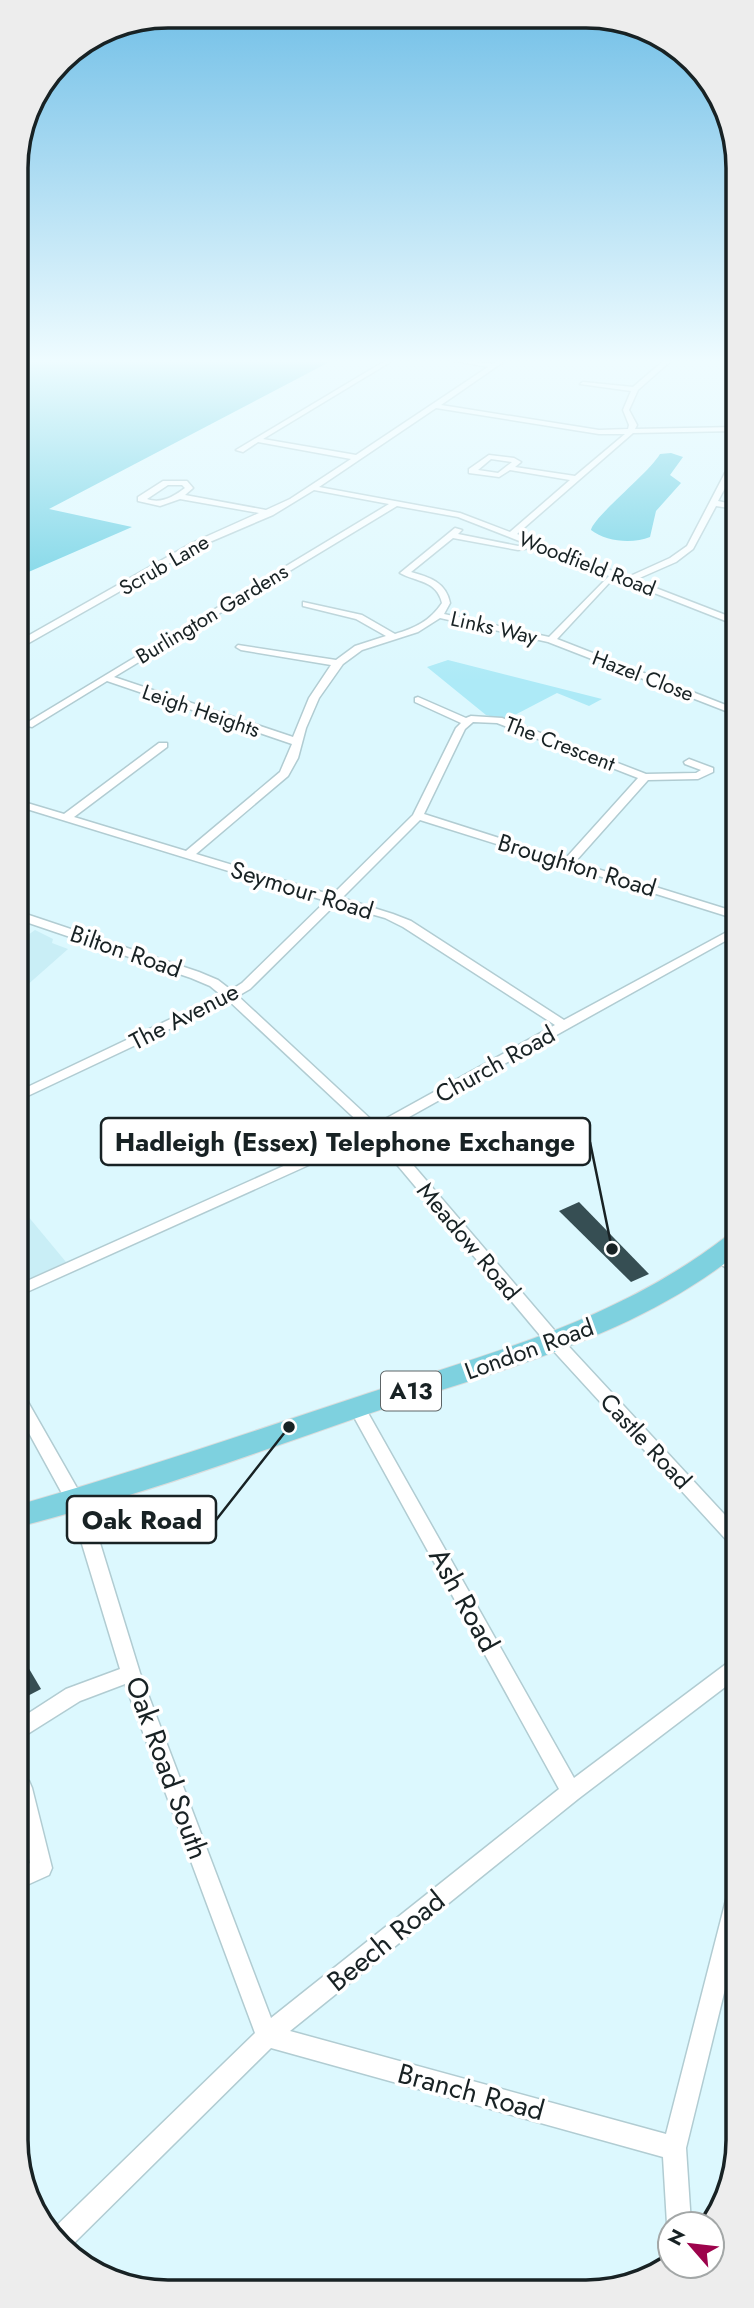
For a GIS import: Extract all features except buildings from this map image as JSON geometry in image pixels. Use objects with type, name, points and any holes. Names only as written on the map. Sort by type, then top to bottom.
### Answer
[{"type":"main road","name":"London Road","points":[[71,1502],[234,1452],[555,1342],[626,1313],[726,1257]]},
{"type":"main road","name":"A13","points":[[28,1513],[71,1502]]},
{"type":"main road","name":"A13","points":[[28,1526],[71,1502]]},
{"type":"street","name":"Scrub Lane","points":[[28,640],[108,597],[195,545],[270,513],[347,466]]},
{"type":"street","points":[[475,466],[471,469],[495,475],[512,466]]},
{"type":"street","points":[[511,535],[591,466]]},
{"type":"street","points":[[509,468],[576,479]]},
{"type":"street","points":[[628,580],[685,552],[726,479]]},
{"type":"street","points":[[179,496],[189,488],[177,482],[163,484],[141,498],[144,502],[160,503],[179,496],[270,513]]},
{"type":"street","name":"Woodfield Road","points":[[314,488],[471,520],[726,617]]},
{"type":"street","name":"Burlington Gardens","points":[[28,725],[396,503]]},
{"type":"street","points":[[714,503],[726,505]]},
{"type":"street","points":[[188,855],[284,774],[310,705],[337,663],[357,648],[421,626],[437,615],[446,603],[442,590],[428,580],[404,573],[471,520]]},
{"type":"street","points":[[452,535],[518,548],[537,545]]},
{"type":"street","points":[[551,640],[607,580],[616,575]]},
{"type":"street","points":[[306,604],[359,617],[394,637]]},
{"type":"street","name":"Links Way","points":[[437,615],[551,640]]},
{"type":"street","name":"Hazel Close","points":[[551,640],[726,708]]},
{"type":"street","points":[[241,648],[337,663]]},
{"type":"street","name":"Leigh Heights","points":[[106,678],[297,741]]},
{"type":"street","points":[[418,700],[467,722],[418,816]]},
{"type":"street","name":"The Crescent","points":[[467,722],[480,717],[498,720],[645,777],[569,861]]},
{"type":"street","points":[[66,818],[163,745]]},
{"type":"street","points":[[645,777],[698,776],[709,770],[689,762]]},
{"type":"street","name":"Seymour Road","points":[[28,806],[334,899],[407,924],[565,1026]]},
{"type":"street","name":"Broughton Road","points":[[418,816],[726,912]]},
{"type":"street","name":"The Avenue","points":[[28,1092],[246,986],[418,816]]},
{"type":"street","name":"Bilton Road","points":[[28,919],[195,975],[214,983],[230,996]]},
{"type":"street","name":"Church Road","points":[[28,1287],[375,1130],[726,936]]},
{"type":"street","name":"Meadow Road","points":[[230,996],[375,1130],[555,1342]]},
{"type":"street","name":"Castle Road","points":[[555,1342],[726,1528]]},
{"type":"street","name":"Ash Road","points":[[356,1408],[571,1792]]},
{"type":"street","name":"Oak Road South","points":[[28,1418],[71,1502],[83,1517],[131,1673],[267,2036]]},
{"type":"street","points":[[28,1724],[72,1695],[131,1673]]},
{"type":"street","name":"Beech Road","points":[[65,2235],[267,2036],[571,1792],[726,1675]]},
{"type":"street","points":[[28,1811],[42,1868],[28,1874]]},
{"type":"street","points":[[678,2210],[674,2148],[726,1940]]},
{"type":"street","name":"Branch Road","points":[[267,2036],[674,2148]]},
{"type":"shaded area","points":[[28,466],[132,466],[49,509],[132,527],[28,572]]},
{"type":"shaded area","points":[[651,466],[677,466],[670,475],[681,483],[656,511],[650,537],[636,541],[620,541],[591,530],[601,515]]},
{"type":"shaded area","points":[[448,660],[602,699],[589,706],[557,693],[505,720],[486,715],[427,667]]},
{"type":"shaded area","points":[[35,930],[53,939],[52,943],[68,949],[28,984],[28,935]]},
{"type":"shaded area","points":[[28,1216],[66,1262],[28,1279]]},
{"type":"place","name":"Hadleigh (Essex) Telephone Exchange","points":[[612,1249]]},
{"type":"place","name":"Oak Road","points":[[289,1427]]}]
